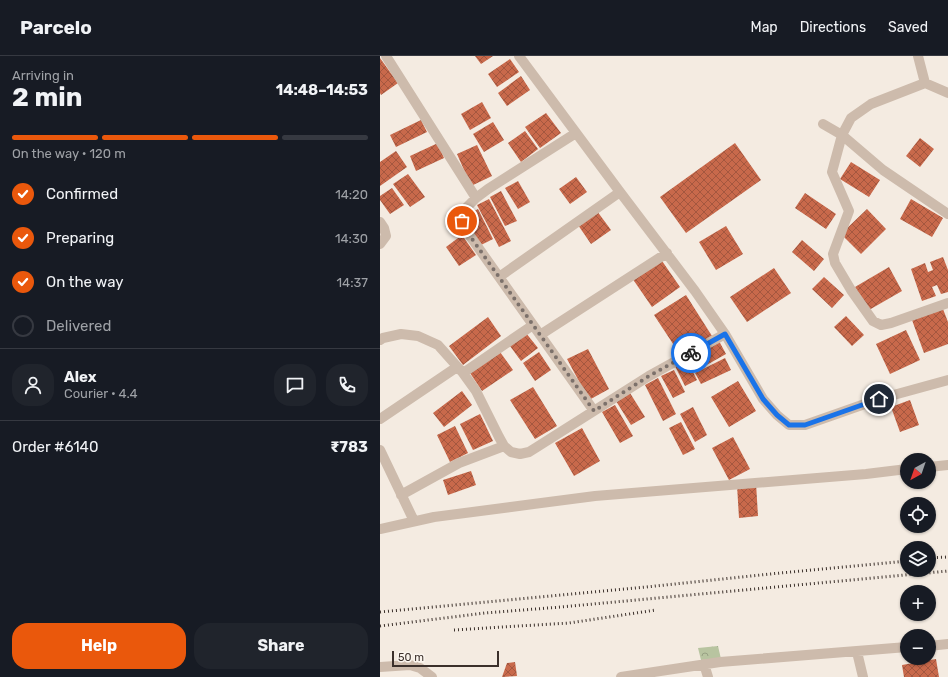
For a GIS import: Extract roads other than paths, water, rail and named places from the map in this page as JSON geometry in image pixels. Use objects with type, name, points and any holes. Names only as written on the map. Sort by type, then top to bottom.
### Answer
[{"type":"street","points":[[386,56],[476,198]]},
{"type":"street","points":[[519,56],[695,291],[725,334],[763,399],[777,415],[789,425],[805,425],[879,399],[948,380]]},
{"type":"street","points":[[918,56],[925,83]]},
{"type":"street","points":[[948,93],[925,83],[871,104],[851,118],[842,135],[832,172],[849,211],[833,254],[835,263],[851,290],[873,321],[881,325],[891,323],[948,303]]},
{"type":"street","points":[[824,124],[842,135],[883,170],[948,214]]},
{"type":"street","points":[[576,134],[476,198],[462,212],[462,221],[470,236],[594,411]]},
{"type":"street","points":[[499,277],[620,192]]},
{"type":"street","points":[[380,222],[384,228],[386,236],[380,244]]},
{"type":"street","points":[[540,335],[667,253]]},
{"type":"street","points":[[380,419],[533,325]]},
{"type":"street","points":[[380,340],[401,334],[418,336],[438,344],[476,391],[504,446],[511,452],[520,454],[529,452],[649,376],[725,334]]},
{"type":"street","points":[[401,495],[459,463],[504,446]]},
{"type":"street","points":[[380,450],[414,521]]},
{"type":"street","points":[[936,466],[948,465]]},
{"type":"street","points":[[380,529],[434,517],[595,496],[900,471]]},
{"type":"street","points":[[936,645],[948,644]]},
{"type":"street","points":[[621,677],[720,662],[900,649]]},
{"type":"street","points":[[857,652],[863,677]]},
{"type":"street","points":[[704,664],[708,677]]},
{"type":"street","points":[[380,667],[410,665],[420,668],[432,677]]},
{"type":"railway","points":[[936,558],[948,557]]},
{"type":"railway","points":[[380,612],[900,562]]},
{"type":"railway","points":[[380,626],[485,613],[948,571]]},
{"type":"railway","points":[[454,630],[569,623],[656,610]]}]
